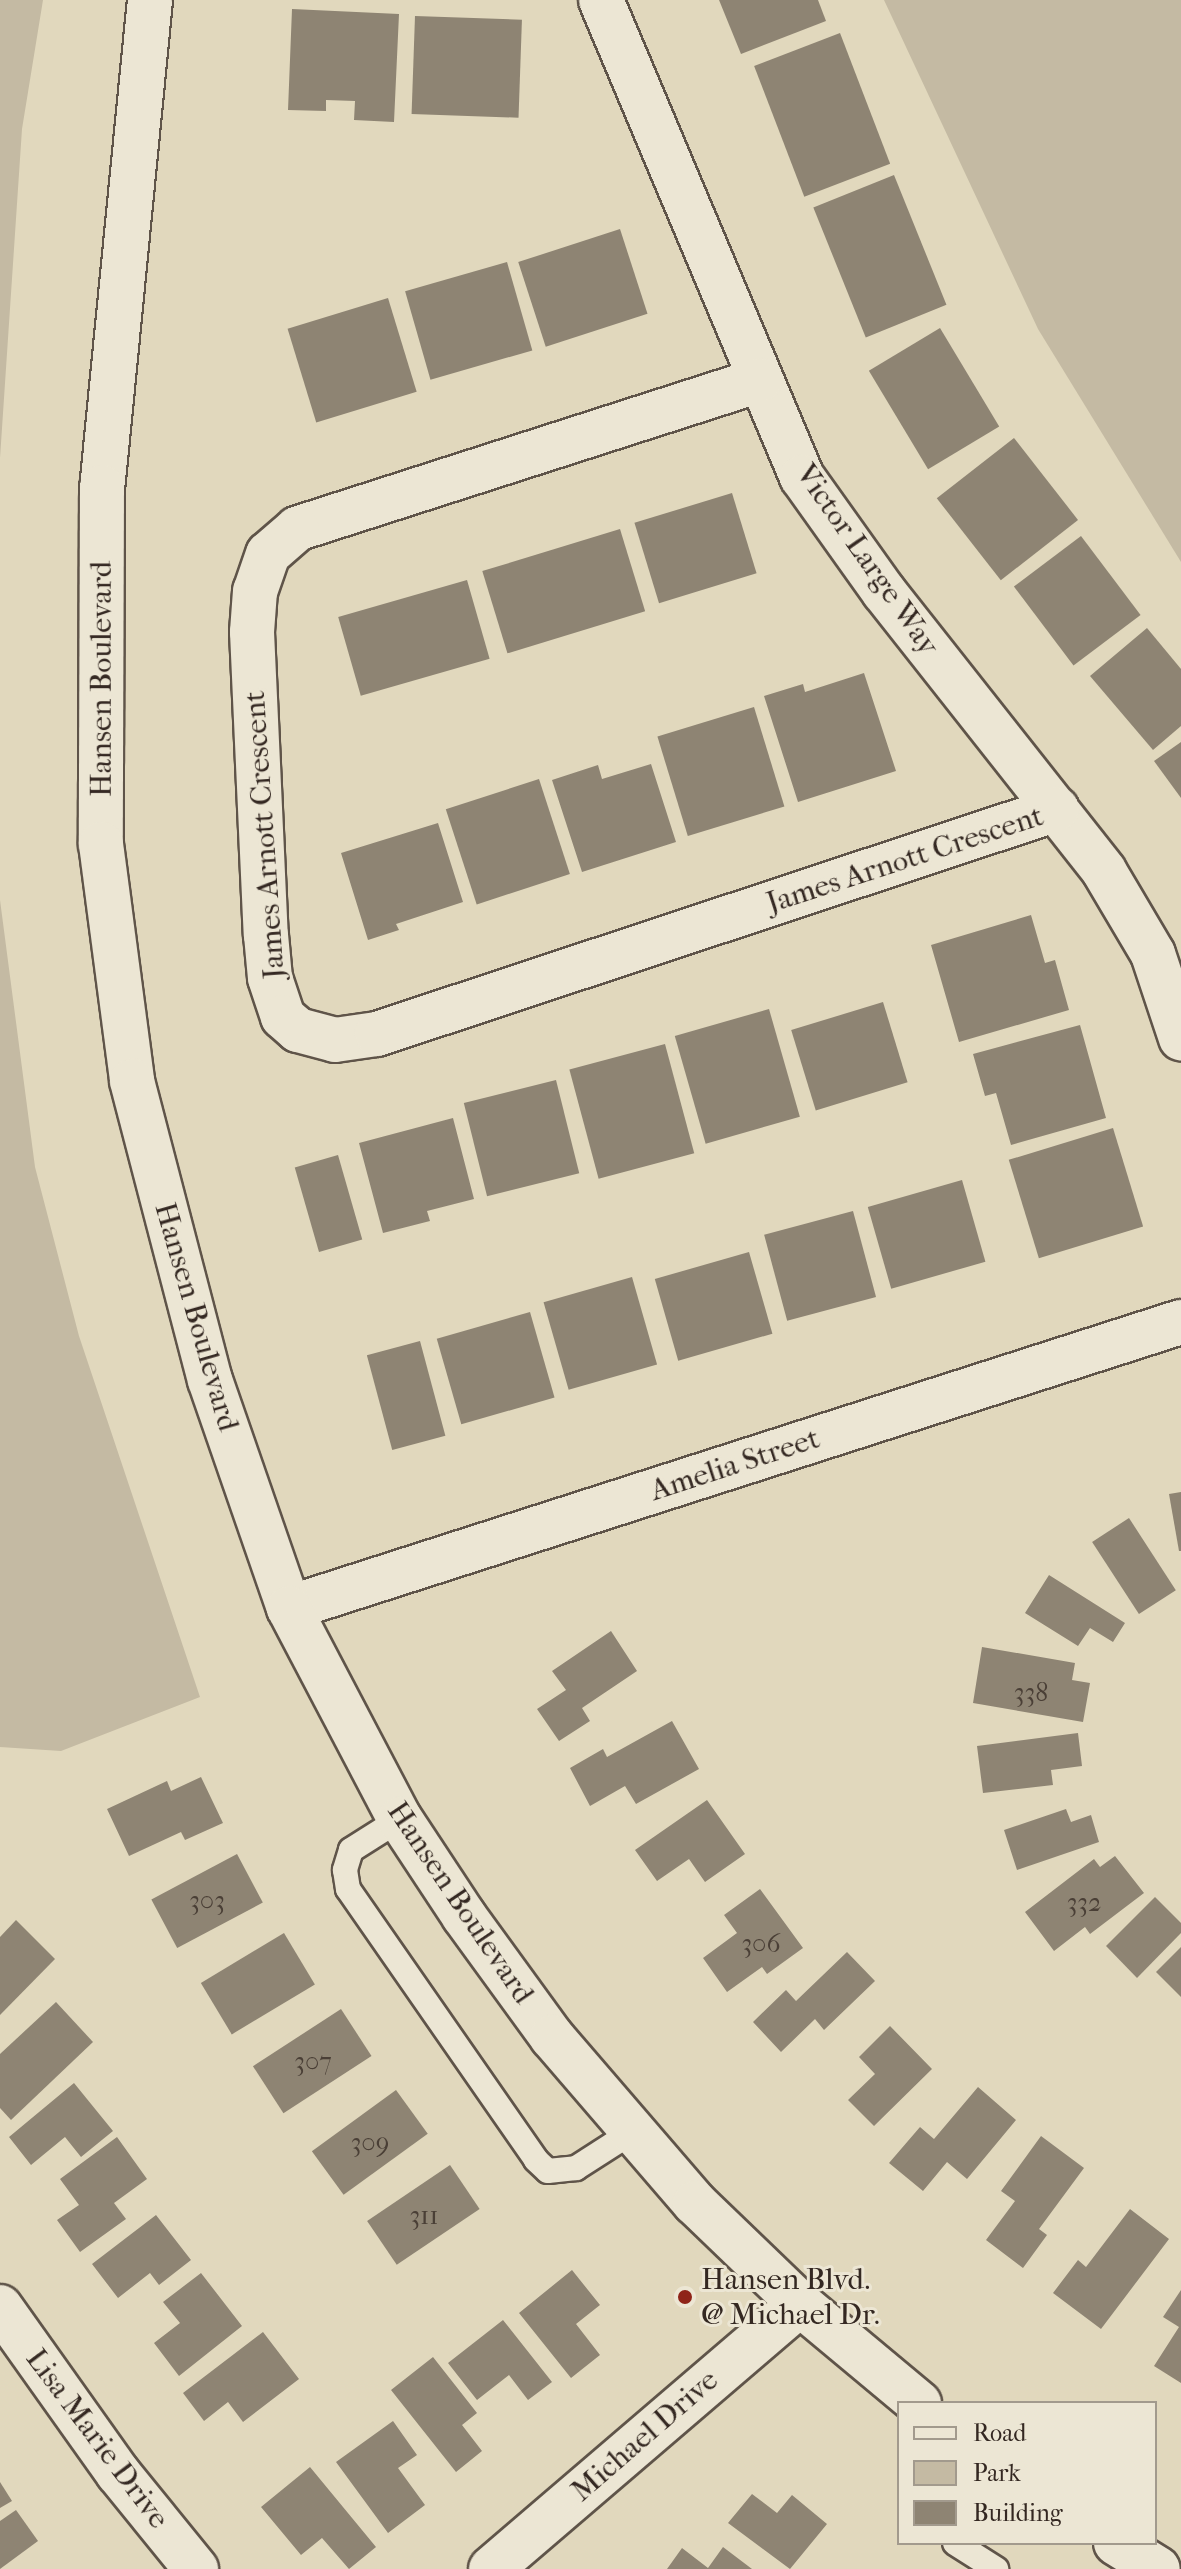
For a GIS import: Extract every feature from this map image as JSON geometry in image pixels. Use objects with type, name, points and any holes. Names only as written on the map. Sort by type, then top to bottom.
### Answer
[{"type":"street","name":"Hansen Boulevard","points":[[150,0],[102,487],[101,844],[132,1081],[210,1380],[289,1608],[400,1819],[552,2037],[695,2203],[800,2304],[917,2401]]},
{"type":"street","name":"Victor Large Way","points":[[601,0],[802,477],[884,592],[1104,871],[1153,954],[1181,1038]]},
{"type":"street","name":"James Arnott Crescent","points":[[760,380],[297,529],[268,554],[255,591],[252,632],[266,935],[270,978],[283,1017],[298,1030],[335,1040],[377,1034],[1057,809]]},
{"type":"street","name":"Amelia Street","points":[[289,1608],[1181,1322]]},
{"type":"street","name":"Michael Drive","points":[[491,2569],[800,2304]]},
{"type":"street","name":"Lisa Marie Drive","points":[[0,2307],[118,2473],[196,2569]]},
{"type":"street","points":[[1119,2545],[1158,2569]]},
{"type":"lane","points":[[400,1819],[351,1850],[345,1870],[348,1889],[536,2160],[548,2171],[576,2168],[632,2132]]},
{"type":"lane","points":[[958,2545],[996,2569]]},
{"type":"green space","points":[[0,0],[43,0],[22,129],[0,458]]},
{"type":"green space","points":[[884,0],[1181,0],[1181,562],[1038,329]]},
{"type":"green space","points":[[0,900],[35,1167],[79,1336],[200,1697],[61,1751],[0,1747]]},
{"type":"building","points":[[719,0],[818,0],[826,21],[741,54]]},
{"type":"building","points":[[292,9],[399,14],[394,122],[354,120],[355,101],[326,100],[326,111],[288,110]]},
{"type":"building","points":[[415,16],[522,20],[519,118],[412,114]]},
{"type":"building","points":[[840,33],[890,164],[804,197],[754,66]]},
{"type":"building","points":[[894,175],[946,305],[866,337],[813,208]]},
{"type":"building","points":[[620,229],[648,314],[546,347],[518,262]]},
{"type":"building","points":[[507,262],[532,350],[430,380],[405,291]]},
{"type":"building","points":[[388,298],[417,392],[316,422],[288,329]]},
{"type":"building","points":[[940,328],[999,427],[928,469],[869,371]]},
{"type":"building","points":[[1014,438],[1078,520],[1001,580],[937,498]]},
{"type":"building","points":[[732,493],[757,573],[659,603],[634,523]]},
{"type":"building","points":[[620,529],[645,611],[507,653],[482,571]]},
{"type":"building","points":[[1081,536],[1141,615],[1073,666],[1014,587]]},
{"type":"building","points":[[467,580],[490,659],[361,696],[338,617]]},
{"type":"building","points":[[1147,628],[1181,669],[1181,726],[1153,750],[1090,676]]},
{"type":"building","points":[[864,673],[896,771],[798,802],[764,696],[803,684],[805,692]]},
{"type":"building","points":[[754,707],[784,806],[688,836],[657,737]]},
{"type":"building","points":[[1181,742],[1181,798],[1154,761]]},
{"type":"building","points":[[651,764],[676,842],[582,872],[552,780],[598,765],[602,779]]},
{"type":"building","points":[[539,779],[570,874],[477,904],[446,809]]},
{"type":"building","points":[[438,823],[463,902],[396,924],[399,930],[368,940],[341,853]]},
{"type":"building","points":[[1031,915],[1045,963],[1055,960],[1069,1010],[959,1042],[931,945]]},
{"type":"building","points":[[883,1002],[908,1082],[816,1110],[791,1030]]},
{"type":"building","points":[[769,1009],[800,1117],[706,1144],[675,1036]]},
{"type":"building","points":[[1080,1025],[1106,1118],[1011,1145],[996,1093],[985,1096],[973,1054]]},
{"type":"building","points":[[665,1044],[694,1153],[599,1179],[569,1070]]},
{"type":"building","points":[[556,1080],[579,1173],[487,1196],[464,1103]]},
{"type":"building","points":[[453,1118],[474,1199],[427,1211],[430,1221],[383,1233],[359,1143]]},
{"type":"building","points":[[1113,1128],[1143,1226],[1039,1258],[1009,1160]]},
{"type":"building","points":[[338,1155],[362,1240],[319,1252],[295,1167]]},
{"type":"building","points":[[962,1180],[985,1262],[891,1289],[868,1207]]},
{"type":"building","points":[[853,1211],[876,1297],[787,1321],[764,1235]]},
{"type":"building","points":[[749,1252],[772,1334],[678,1361],[655,1279]]},
{"type":"building","points":[[632,1277],[657,1364],[569,1390],[544,1302]]},
{"type":"building","points":[[530,1312],[555,1398],[461,1424],[437,1339]]},
{"type":"building","points":[[420,1341],[445,1436],[392,1450],[367,1355]]},
{"type":"building","points":[[1181,1492],[1181,1551],[1179,1551],[1169,1494]]},
{"type":"building","points":[[1129,1518],[1176,1590],[1139,1614],[1092,1542]]},
{"type":"building","points":[[1049,1575],[1125,1623],[1113,1642],[1090,1628],[1078,1646],[1025,1613]]},
{"type":"building","points":[[611,1631],[637,1671],[582,1708],[590,1721],[559,1741],[537,1709],[566,1690],[552,1671]]},
{"type":"building","points":[[982,1647],[1075,1663],[1072,1680],[1090,1683],[1083,1722],[973,1703]]},
{"type":"building","points":[[672,1721],[699,1769],[636,1804],[625,1786],[590,1806],[570,1768],[603,1749],[607,1757]]},
{"type":"building","points":[[1078,1733],[1082,1766],[1051,1770],[1053,1785],[983,1793],[977,1746]]},
{"type":"building","points":[[201,1777],[223,1823],[185,1840],[181,1832],[129,1856],[107,1809],[167,1781],[171,1791]]},
{"type":"building","points":[[707,1800],[745,1854],[705,1882],[689,1859],[657,1881],[635,1850]]},
{"type":"building","points":[[1066,1809],[1071,1822],[1091,1815],[1099,1842],[1017,1870],[1004,1830]]},
{"type":"building","points":[[237,1854],[263,1903],[177,1948],[151,1900]]},
{"type":"building","points":[[1115,1856],[1144,1893],[1090,1934],[1085,1927],[1054,1951],[1025,1912],[1094,1859],[1100,1867]]},
{"type":"building","points":[[760,1889],[803,1948],[767,1974],[762,1967],[727,1992],[703,1958],[737,1933],[724,1915]]},
{"type":"building","points":[[1155,1897],[1181,1923],[1181,1933],[1137,1978],[1106,1946]]},
{"type":"building","points":[[16,1920],[55,1959],[0,2015],[0,1937]]},
{"type":"building","points":[[284,1933],[315,1984],[232,2034],[201,1983]]},
{"type":"building","points":[[1181,1947],[1181,1997],[1156,1972]]},
{"type":"building","points":[[847,1952],[875,1981],[824,2030],[815,2019],[781,2052],[753,2022],[786,1990],[796,2001]]},
{"type":"building","points":[[56,2002],[93,2042],[11,2120],[0,2108],[0,2054]]},
{"type":"building","points":[[341,2009],[371,2056],[283,2113],[253,2066]]},
{"type":"building","points":[[890,2026],[932,2069],[874,2126],[848,2100],[875,2074],[859,2057]]},
{"type":"building","points":[[74,2083],[113,2131],[81,2157],[65,2137],[31,2165],[9,2137]]},
{"type":"building","points":[[978,2087],[1016,2120],[967,2179],[947,2162],[923,2191],[889,2163],[920,2127],[934,2139]]},
{"type":"building","points":[[396,2090],[428,2134],[344,2195],[312,2151]]},
{"type":"building","points":[[1041,2136],[1084,2168],[1039,2229],[1047,2235],[1023,2268],[986,2240],[1015,2201],[1001,2191]]},
{"type":"building","points":[[117,2137],[147,2179],[114,2203],[126,2219],[80,2252],[57,2220],[79,2205],[60,2179]]},
{"type":"building","points":[[450,2165],[480,2209],[397,2265],[367,2221]]},
{"type":"building","points":[[1130,2209],[1169,2239],[1101,2329],[1053,2293],[1078,2260],[1086,2267]]},
{"type":"building","points":[[156,2215],[191,2260],[159,2285],[150,2273],[118,2298],[92,2264]]},
{"type":"building","points":[[572,2270],[600,2305],[576,2324],[600,2355],[571,2378],[519,2313]]},
{"type":"building","points":[[201,2273],[242,2326],[179,2376],[154,2343],[180,2323],[163,2302]]},
{"type":"building","points":[[1181,2290],[1181,2383],[1154,2366],[1179,2327],[1163,2317]]},
{"type":"building","points":[[503,2320],[552,2382],[528,2400],[509,2375],[477,2400],[448,2363]]},
{"type":"building","points":[[263,2332],[299,2379],[243,2422],[228,2402],[204,2421],[183,2393]]},
{"type":"building","points":[[433,2357],[477,2413],[462,2425],[482,2451],[456,2472],[391,2390]]},
{"type":"building","points":[[393,2421],[417,2455],[398,2468],[425,2505],[388,2533],[336,2462]]},
{"type":"building","points":[[310,2467],[376,2547],[349,2569],[322,2538],[301,2555],[261,2507]]},
{"type":"building","points":[[0,2482],[12,2501],[0,2508]]},
{"type":"building","points":[[752,2494],[777,2513],[792,2495],[827,2524],[790,2569],[728,2523]]},
{"type":"building","points":[[16,2510],[38,2541],[0,2569],[0,2521]]},
{"type":"building","points":[[723,2547],[752,2569],[667,2569],[682,2548],[708,2568]]},
{"type":"place","name":"Hansen Blvd. @ Michael Dr.","points":[[685,2297]]}]
